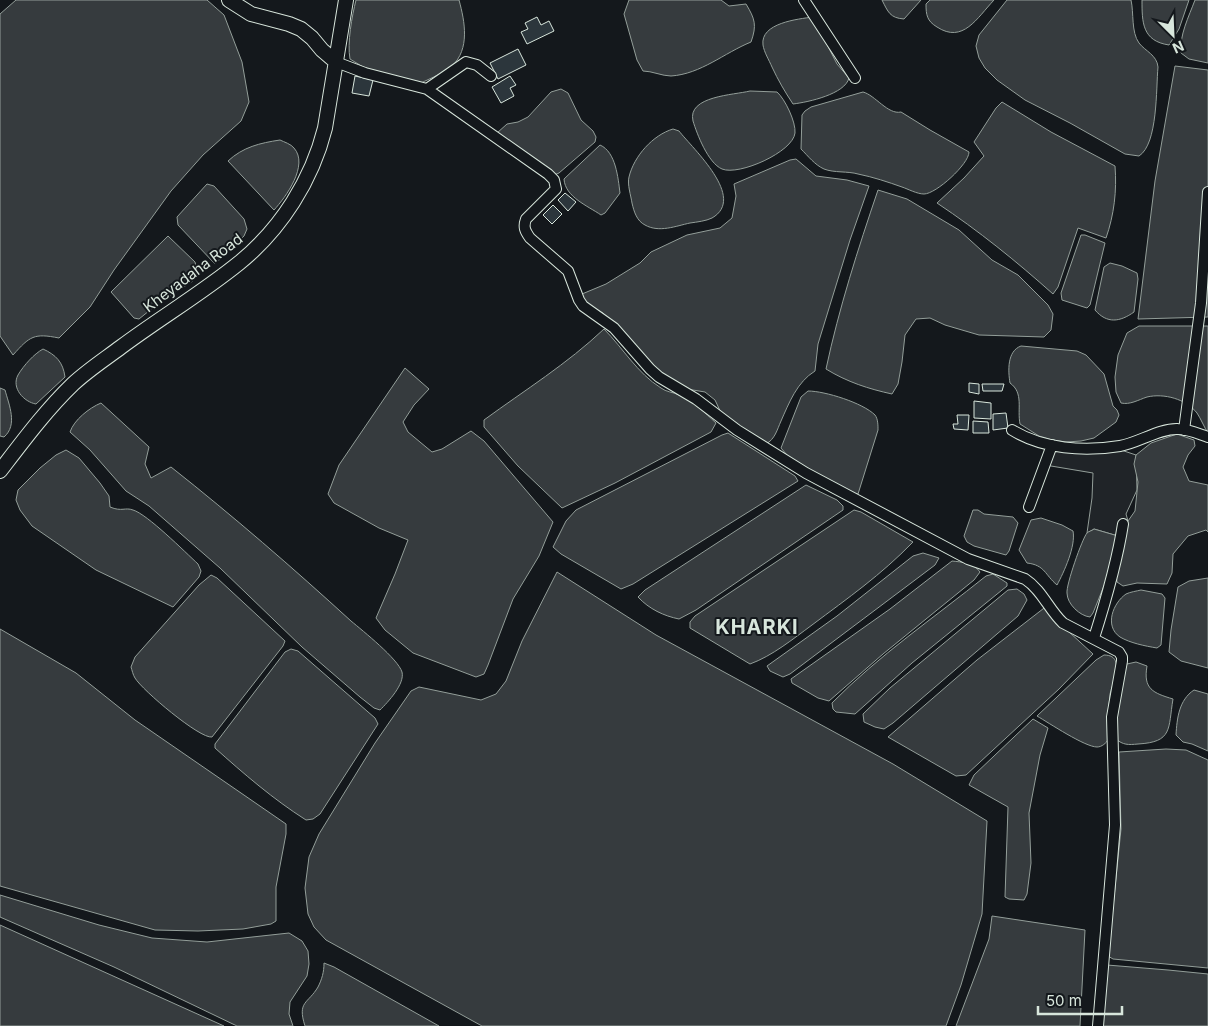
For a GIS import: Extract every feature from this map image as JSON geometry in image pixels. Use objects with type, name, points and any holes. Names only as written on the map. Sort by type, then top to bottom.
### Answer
[{"type":"main road","points":[[229,0],[251,14],[301,29],[336,62]]},
{"type":"main road","name":"Kheyadaha Road","points":[[0,470],[74,384],[147,328],[240,262],[265,238],[289,209],[306,179],[320,148],[346,0]]},
{"type":"street","points":[[804,0],[855,78]]},
{"type":"street","points":[[336,62],[365,73],[427,90],[554,180],[556,189],[526,219],[524,225],[526,232],[530,238],[568,271],[582,306],[614,328],[659,377],[696,399],[737,430],[806,473],[968,559],[1025,579],[1039,591],[1063,623],[1119,652],[1122,657],[1112,717],[1116,825],[1098,1026]]},
{"type":"street","points":[[427,90],[466,62],[477,65],[491,76]]},
{"type":"street","points":[[1184,430],[1201,302],[1208,192]]},
{"type":"street","points":[[1012,430],[1024,437],[1052,445],[1082,448],[1120,446],[1169,430],[1184,430],[1208,437]]},
{"type":"street","points":[[1029,507],[1052,445]]},
{"type":"street","points":[[1094,638],[1110,589],[1123,524]]},
{"type":"shaded area","points":[[16,0],[207,0],[224,15],[242,62],[249,102],[241,121],[203,155],[171,191],[114,270],[90,307],[59,338],[38,336],[28,340],[13,355],[0,336],[0,14]]},
{"type":"shaded area","points":[[356,0],[459,0],[464,26],[462,52],[452,66],[421,83],[368,70],[350,59],[350,38]]},
{"type":"shaded area","points":[[629,0],[721,0],[729,6],[746,4],[754,22],[753,36],[751,42],[692,71],[671,76],[643,71],[637,60],[624,14]]},
{"type":"shaded area","points":[[882,0],[921,0],[904,19],[890,14]]},
{"type":"shaded area","points":[[930,0],[994,0],[969,27],[962,31],[954,32],[937,27],[929,20],[926,4]]},
{"type":"shaded area","points":[[1007,0],[1131,0],[1136,39],[1155,59],[1158,67],[1153,128],[1145,150],[1139,156],[1125,154],[1025,100],[997,80],[985,68],[979,58],[976,46],[979,35]]},
{"type":"shaded area","points":[[1142,0],[1189,0],[1179,29],[1169,45],[1153,39],[1145,29],[1142,16]]},
{"type":"shaded area","points":[[1195,0],[1208,0],[1208,63],[1189,59],[1181,53],[1183,33]]},
{"type":"shaded area","points":[[813,17],[837,64],[849,78],[841,89],[834,93],[793,104],[765,53],[764,38],[767,32],[781,23]]},
{"type":"shaded area","points":[[1175,66],[1208,70],[1208,317],[1138,319],[1155,181]]},
{"type":"shaded area","points":[[561,89],[568,93],[581,120],[593,131],[596,137],[595,142],[559,173],[554,175],[497,133],[507,124],[518,122],[528,117],[551,92]]},
{"type":"shaded area","points":[[750,91],[777,92],[789,111],[794,123],[795,133],[785,148],[764,161],[740,169],[722,169],[712,161],[704,148],[693,121],[693,113],[697,106],[713,98]]},
{"type":"shaded area","points":[[863,92],[891,111],[901,112],[969,152],[964,164],[944,184],[924,194],[854,173],[824,169],[818,165],[801,149],[802,115],[811,107]]},
{"type":"shaded area","points":[[1002,102],[1051,132],[1115,166],[1116,185],[1114,203],[1106,238],[1078,228],[1058,287],[1053,294],[968,224],[937,203],[984,156],[974,142]]},
{"type":"shaded area","points":[[673,129],[679,131],[705,161],[721,186],[724,198],[721,209],[712,218],[662,229],[650,227],[642,223],[636,216],[629,180],[635,161],[645,147],[658,136]]},
{"type":"shaded area","points":[[280,140],[294,148],[298,155],[299,163],[290,189],[274,210],[228,161],[252,146]]},
{"type":"shaded area","points":[[600,145],[610,153],[613,159],[620,193],[605,213],[601,215],[573,196],[568,191],[564,179]]},
{"type":"shaded area","points":[[796,159],[816,176],[847,180],[869,186],[818,344],[815,371],[798,387],[772,440],[766,444],[723,417],[715,400],[705,392],[687,389],[660,373],[603,313],[584,303],[582,294],[606,284],[640,263],[651,252],[687,235],[720,228],[732,218],[736,196],[734,184]]},
{"type":"shaded area","points":[[207,184],[214,186],[244,219],[247,229],[244,236],[215,264],[178,225],[177,217]]},
{"type":"shaded area","points":[[878,190],[907,199],[959,230],[992,260],[1018,275],[1048,305],[1053,314],[1051,330],[1044,337],[979,335],[945,325],[930,318],[916,319],[905,335],[898,384],[892,394],[842,378],[826,369],[849,279]]},
{"type":"shaded area","points":[[1081,235],[1105,243],[1090,305],[1087,308],[1062,300],[1061,293]]},
{"type":"shaded area","points":[[168,236],[195,262],[198,273],[193,281],[160,302],[139,319],[134,318],[111,292]]},
{"type":"shaded area","points":[[1110,263],[1137,273],[1138,279],[1134,312],[1124,318],[1114,320],[1104,318],[1095,310],[1104,267]]},
{"type":"shaded area","points":[[1139,326],[1208,326],[1208,433],[1197,413],[1187,404],[1174,398],[1154,396],[1131,403],[1121,403],[1116,392],[1115,377],[1118,355],[1127,333]]},
{"type":"shaded area","points":[[604,329],[637,368],[652,382],[689,400],[716,423],[711,432],[615,483],[562,508],[518,466],[484,427],[484,420],[561,365]]},
{"type":"shaded area","points":[[1021,346],[1077,351],[1086,355],[1104,374],[1113,406],[1119,415],[1116,422],[1094,438],[1066,442],[1039,436],[1020,424],[1019,396],[1010,383],[1009,367],[1013,352]]},
{"type":"shaded area","points":[[43,349],[58,360],[63,367],[65,377],[36,404],[31,403],[20,394],[17,389],[16,380],[26,364]]},
{"type":"shaded area","points":[[405,368],[429,389],[414,405],[403,422],[408,432],[432,452],[442,449],[471,431],[484,441],[553,522],[539,556],[513,599],[484,674],[476,677],[413,653],[385,630],[376,618],[408,540],[379,528],[334,503],[328,494],[339,465]]},
{"type":"shaded area","points":[[0,388],[5,390],[12,421],[11,427],[4,437],[0,436]]},
{"type":"shaded area","points":[[808,391],[843,398],[862,406],[876,417],[878,430],[858,494],[849,493],[793,462],[781,448],[801,397]]},
{"type":"shaded area","points":[[101,403],[149,447],[145,464],[151,478],[171,467],[262,542],[394,660],[402,672],[401,682],[380,710],[374,708],[360,697],[302,647],[220,568],[149,506],[126,491],[90,450],[70,432],[82,415]]},
{"type":"shaded area","points":[[728,433],[795,476],[798,481],[633,584],[621,589],[561,554],[553,547],[566,521],[576,510]]},
{"type":"shaded area","points":[[1177,434],[1194,440],[1195,446],[1188,455],[1183,467],[1189,481],[1208,485],[1208,532],[1206,530],[1188,536],[1173,554],[1172,573],[1167,584],[1137,583],[1123,586],[1117,582],[1116,574],[1128,521],[1135,511],[1138,482],[1134,464],[1136,455],[1151,443]]},
{"type":"shaded area","points":[[1052,445],[1115,448],[1136,455],[1137,490],[1126,514],[1128,521],[1126,535],[1118,536],[1094,529],[1087,533],[1093,473],[1045,465]]},
{"type":"shaded area","points":[[66,450],[79,458],[100,483],[109,496],[110,507],[130,509],[147,518],[198,564],[201,571],[199,577],[173,607],[96,570],[32,526],[20,510],[16,500],[18,490],[40,468],[56,455]]},
{"type":"shaded area","points":[[806,485],[837,500],[843,506],[843,510],[696,610],[679,619],[657,611],[638,597],[645,590]]},
{"type":"shaded area","points":[[854,510],[861,512],[913,542],[864,586],[790,641],[774,652],[750,664],[690,628],[690,622],[695,616]]},
{"type":"shaded area","points":[[973,510],[978,510],[984,514],[1013,517],[1018,523],[1006,555],[974,546],[967,542],[964,536]]},
{"type":"shaded area","points":[[1041,518],[1073,531],[1071,551],[1057,585],[1041,568],[1027,563],[1019,550],[1031,520]]},
{"type":"shaded area","points":[[1094,529],[1118,536],[1110,571],[1090,617],[1075,609],[1069,601],[1067,588],[1087,533]]},
{"type":"shaded area","points":[[923,553],[939,558],[935,565],[790,674],[783,677],[770,671],[767,666],[837,616],[913,556]]},
{"type":"shaded area","points":[[952,561],[971,565],[980,572],[974,580],[829,701],[818,698],[792,683],[791,679],[890,609]]},
{"type":"shaded area","points":[[557,572],[656,635],[893,764],[987,821],[982,914],[961,985],[946,1026],[482,1026],[326,940],[314,927],[308,914],[305,888],[309,857],[319,834],[375,743],[411,691],[419,687],[481,700],[496,694],[506,681],[522,641]]},
{"type":"shaded area","points":[[993,574],[1007,583],[1007,586],[912,663],[855,714],[836,712],[833,709],[832,703],[868,669],[986,576]]},
{"type":"shaded area","points":[[211,575],[217,578],[285,641],[212,737],[196,730],[159,702],[134,677],[131,667],[135,657],[199,585]]},
{"type":"shaded area","points":[[1208,578],[1208,668],[1181,661],[1169,652],[1178,587],[1189,581]]},
{"type":"shaded area","points":[[1017,589],[1024,594],[1027,600],[1018,616],[893,723],[884,729],[864,722],[863,714],[890,688],[1008,590]]},
{"type":"shaded area","points":[[1141,590],[1162,594],[1165,598],[1161,645],[1157,648],[1124,639],[1112,627],[1112,615],[1117,603],[1126,594]]},
{"type":"shaded area","points":[[1048,605],[1060,614],[1068,631],[1093,654],[1059,689],[966,775],[956,776],[888,737],[977,660]]},
{"type":"shaded area","points":[[0,629],[76,673],[135,720],[286,824],[286,834],[276,887],[276,921],[271,924],[243,929],[155,930],[0,886]]},
{"type":"shaded area","points":[[291,649],[298,651],[375,718],[378,724],[320,814],[313,819],[306,820],[259,786],[215,748],[215,744],[285,652]]},
{"type":"shaded area","points":[[1104,655],[1115,659],[1117,670],[1110,694],[1109,739],[1097,747],[1076,739],[1037,716],[1096,660]]},
{"type":"shaded area","points":[[1136,662],[1147,666],[1147,680],[1151,689],[1160,695],[1173,699],[1169,726],[1163,737],[1149,743],[1128,744],[1116,739],[1115,730],[1124,667],[1127,664]]},
{"type":"shaded area","points":[[1194,690],[1208,694],[1208,751],[1183,742],[1176,735],[1178,716],[1182,704]]},
{"type":"shaded area","points":[[1033,719],[1048,728],[1040,755],[1029,813],[1031,863],[1027,894],[1024,900],[1009,899],[1005,897],[1008,807],[969,785],[974,775]]},
{"type":"shaded area","points":[[1166,749],[1186,750],[1208,760],[1208,968],[1113,959],[1108,956],[1121,829],[1119,752]]},
{"type":"shaded area","points":[[0,895],[99,925],[152,938],[207,942],[289,933],[302,941],[308,951],[309,964],[307,976],[290,1002],[289,1014],[293,1026],[237,1026],[114,967],[0,917]]},
{"type":"shaded area","points":[[992,916],[1085,930],[1080,1026],[956,1026],[989,939]]},
{"type":"shaded area","points":[[0,925],[224,1026],[0,1026]]},
{"type":"shaded area","points":[[324,963],[439,1026],[305,1026],[302,1012],[303,1007],[318,987]]},
{"type":"shaded area","points":[[1107,965],[1208,974],[1208,1026],[1102,1026]]},
{"type":"building","points":[[537,17],[541,25],[549,21],[554,31],[527,44],[521,32],[528,29],[525,23]]},
{"type":"building","points":[[518,49],[526,65],[498,79],[490,63]]},
{"type":"building","points":[[355,76],[373,80],[369,96],[352,93]]},
{"type":"building","points":[[510,76],[516,85],[510,88],[514,96],[501,103],[492,87]]},
{"type":"building","points":[[565,193],[576,202],[568,211],[558,200]]},
{"type":"building","points":[[553,205],[562,214],[552,224],[543,215]]},
{"type":"building","points":[[969,383],[979,384],[979,394],[969,392]]},
{"type":"building","points":[[982,384],[1004,384],[1002,391],[983,391]]},
{"type":"building","points":[[974,401],[991,403],[991,419],[974,418]]},
{"type":"building","points":[[1006,413],[1008,428],[993,430],[993,414]]},
{"type":"building","points":[[957,415],[969,415],[968,430],[954,429],[953,424],[958,424]]},
{"type":"building","points":[[973,421],[988,422],[989,433],[973,433]]},
{"type":"district","name":"KHARKI","points":[[757,627]]}]
